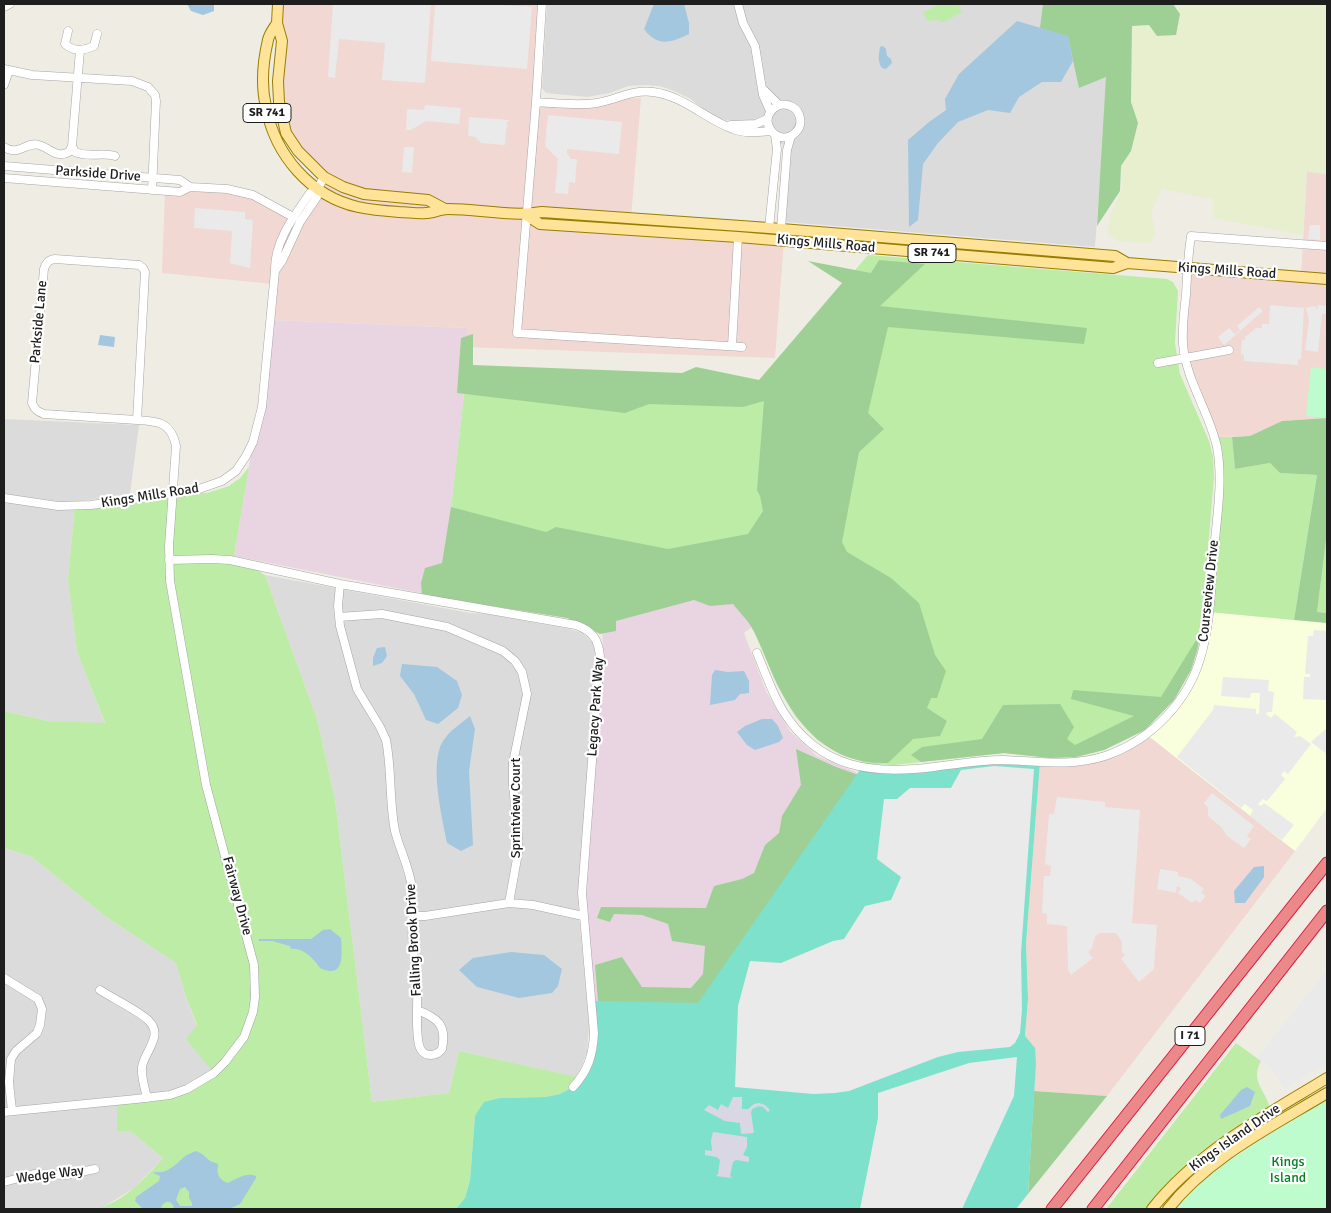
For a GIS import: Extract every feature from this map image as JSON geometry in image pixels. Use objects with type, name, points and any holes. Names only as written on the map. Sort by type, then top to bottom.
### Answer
[{"type":"highway","name":"I 71","points":[[1052,1209],[1327,863]]},
{"type":"highway","name":"I 71","points":[[1093,1209],[1327,910]]},
{"type":"main road","name":"SR 741","points":[[278,4],[277,23],[282,41],[278,81],[279,102],[286,133],[298,151],[324,177]]},
{"type":"main road","name":"SR 741","points":[[277,23],[268,38],[263,83],[267,114],[273,132],[285,156],[317,190]]},
{"type":"main road","name":"Kings Mills Road","points":[[324,177],[343,187],[364,194],[428,200],[446,209]]},
{"type":"main road","name":"Kings Mills Road","points":[[317,190],[357,207],[376,210],[427,213],[446,209],[526,215],[542,212],[769,228],[1114,256],[1126,263],[1327,279]]},
{"type":"main road","name":"Kings Mills Road","points":[[526,215],[540,224],[738,237],[1113,268],[1126,263]]},
{"type":"main road","name":"Kings Island Drive","points":[[1152,1209],[1175,1182],[1204,1157],[1235,1135],[1327,1078]]},
{"type":"main road","name":"Kings Island Drive","points":[[1168,1209],[1196,1179],[1224,1156],[1327,1093]]},
{"type":"street","points":[[4,7],[10,4]]},
{"type":"street","points":[[542,4],[518,333],[742,347]]},
{"type":"street","points":[[738,4],[743,22],[755,46],[763,95],[777,149],[769,228]]},
{"type":"street","points":[[68,31],[64,44],[70,49],[80,50],[94,46],[97,34]]},
{"type":"street","points":[[4,147],[15,151],[38,144],[51,152],[63,154],[69,152],[72,146],[80,50]]},
{"type":"street","points":[[4,85],[7,70],[32,75],[132,81],[144,84],[152,91],[156,101],[152,190]]},
{"type":"street","points":[[762,88],[779,105]]},
{"type":"street","points":[[536,102],[599,103],[636,92],[666,94],[683,101],[710,119],[734,130],[773,133],[785,138],[799,129],[801,120],[794,107],[786,104],[779,105],[756,124],[745,126],[724,125]]},
{"type":"street","points":[[781,229],[786,150],[790,136]]},
{"type":"street","points":[[72,146],[75,152],[83,155],[103,154],[115,156]]},
{"type":"street","name":"Parkside Drive","points":[[4,166],[180,180],[190,187]]},
{"type":"street","name":"Kings Mills Road","points":[[275,271],[282,261],[300,222],[317,197],[317,190],[324,177]]},
{"type":"street","name":"Parkside Drive","points":[[4,178],[180,192],[190,187],[227,189],[253,195],[294,217]]},
{"type":"street","name":"Kings Mills Road","points":[[4,498],[58,506],[91,505],[203,488],[231,476],[240,466],[253,442],[262,406],[275,271],[274,259],[282,238],[294,217],[310,193],[317,190]]},
{"type":"street","name":"Courseview Drive","points":[[756,653],[783,710],[803,735],[823,752],[862,768],[903,770],[975,761],[1001,760],[1069,763],[1104,756],[1128,746],[1146,734],[1166,717],[1190,683],[1202,654],[1208,624],[1218,504],[1219,463],[1214,437],[1190,376],[1185,358],[1183,340],[1190,236],[1327,246]]},
{"type":"street","points":[[732,346],[738,237]]},
{"type":"street","name":"Parkside Lane","points":[[136,420],[145,272],[143,268],[139,265],[50,260],[46,263],[44,269],[32,403],[34,408],[44,414],[162,423],[174,435],[176,446],[172,494]]},
{"type":"street","points":[[1158,363],[1229,350]]},
{"type":"street","name":"Fairway Drive","points":[[8,1111],[147,1098],[187,1089],[207,1078],[226,1062],[244,1037],[253,1012],[255,973],[250,945],[200,755],[170,581],[172,494]]},
{"type":"street","name":"Legacy Park Way","points":[[169,560],[212,558],[230,560],[340,584],[576,625],[587,629],[595,636],[599,645],[600,656],[582,893],[594,1033],[593,1049],[588,1066],[582,1078],[573,1087]]},
{"type":"street","name":"Falling Brook Drive","points":[[340,584],[340,626],[357,689],[380,727],[386,740],[389,754],[395,831],[408,867],[412,888],[413,949],[417,977],[417,1010],[420,1046],[423,1053],[436,1055],[442,1049],[443,1030],[439,1022],[431,1015],[417,1010]]},
{"type":"street","name":"Sprintview Court","points":[[339,617],[382,614],[447,627],[503,651],[515,661],[522,672],[527,694],[513,763],[518,853],[509,903]]},
{"type":"street","points":[[413,916],[425,916],[509,903],[533,905],[583,916]]},
{"type":"street","points":[[4,978],[38,999],[42,1008],[37,1033],[19,1047],[7,1060],[9,1082],[8,1111]]},
{"type":"street","points":[[100,990],[147,1019],[154,1028],[155,1037],[142,1068],[142,1078],[147,1098]]},
{"type":"street","name":"Wedge Way","points":[[4,1182],[34,1174],[66,1175],[95,1169]]},
{"type":"shaded area","points":[[187,4],[214,4],[214,11],[203,15],[191,11]]},
{"type":"shaded area","points":[[278,4],[542,4],[536,102],[641,98],[631,218],[527,214],[540,224],[784,241],[775,358],[467,347],[467,328],[270,320],[273,284],[162,273],[165,191],[190,187],[253,195],[300,222],[324,177],[312,168],[283,121]]},
{"type":"shaded area","points":[[333,4],[431,4],[425,83],[382,80],[385,43],[339,39],[335,78],[328,77]]},
{"type":"shaded area","points":[[435,4],[484,4],[532,7],[527,69],[431,61]]},
{"type":"shaded area","points":[[547,4],[1113,4],[1095,247],[785,222],[790,151],[756,122],[736,122],[721,119],[706,111],[689,98],[660,86],[628,86],[610,93],[587,97],[546,93],[542,88]]},
{"type":"shaded area","points":[[654,4],[684,4],[689,23],[689,34],[676,40],[665,42],[654,39],[649,35],[644,29]]},
{"type":"shaded area","points":[[1173,4],[1327,4],[1327,174],[1307,172],[1303,235],[1213,218],[1213,199],[1162,189],[1151,213],[1156,234],[1151,243],[1120,242],[1108,235],[1109,218],[1122,188],[1121,166],[1131,151],[1138,123],[1131,102],[1132,26],[1149,25],[1180,14]]},
{"type":"shaded area","points":[[1017,21],[1068,36],[1073,61],[1061,82],[1042,82],[1019,97],[1010,113],[988,110],[958,122],[938,143],[923,164],[918,220],[909,227],[908,140],[946,110],[945,99],[959,74]]},
{"type":"shaded area","points":[[883,46],[892,63],[886,69],[882,68],[879,60],[880,47]]},
{"type":"shaded area","points":[[425,105],[461,108],[459,124],[426,121],[411,130],[406,130],[407,109],[424,110]]},
{"type":"shaded area","points":[[548,115],[622,122],[619,154],[567,149],[571,159],[577,159],[575,183],[569,182],[568,194],[555,193],[558,159],[545,146]]},
{"type":"shaded area","points":[[469,117],[509,120],[506,124],[508,125],[505,145],[481,143],[475,137],[468,136]]},
{"type":"shaded area","points":[[404,147],[414,147],[412,173],[402,172]]},
{"type":"shaded area","points":[[1307,171],[1327,174],[1327,418],[1282,421],[1250,436],[1214,437],[1185,358],[1188,268],[1301,277]]},
{"type":"shaded area","points":[[195,208],[245,212],[245,219],[253,220],[250,268],[230,263],[232,231],[194,228]]},
{"type":"shaded area","points":[[1310,225],[1320,225],[1320,240],[1308,239]]},
{"type":"shaded area","points":[[1270,305],[1304,308],[1301,359],[1298,360],[1298,365],[1244,361],[1244,355],[1241,354],[1242,340],[1245,340],[1245,337],[1256,328],[1262,328],[1262,324],[1269,324]]},
{"type":"shaded area","points":[[1318,305],[1327,306],[1327,314],[1322,314],[1318,352],[1305,350],[1309,321],[1306,308],[1315,306],[1317,310]]},
{"type":"shaded area","points":[[1259,307],[1263,311],[1224,345],[1218,337],[1229,328],[1235,334],[1240,330],[1237,326]]},
{"type":"shaded area","points":[[270,320],[467,328],[467,369],[441,597],[234,556],[253,442],[258,427]]},
{"type":"shaded area","points":[[100,335],[115,337],[114,347],[98,345]]},
{"type":"shaded area","points":[[4,419],[139,425],[130,494],[64,502],[4,494]]},
{"type":"shaded area","points":[[4,498],[75,505],[68,580],[77,650],[105,724],[48,721],[4,711]]},
{"type":"shaded area","points":[[265,575],[470,613],[487,614],[569,629],[583,633],[595,645],[597,661],[578,904],[589,1026],[587,1052],[576,1077],[459,1051],[449,1093],[372,1102],[335,799],[317,719]]},
{"type":"shaded area","points":[[734,587],[752,627],[744,633],[766,691],[790,731],[817,756],[858,773],[698,1003],[595,1001],[585,912],[603,655],[602,622]]},
{"type":"shaded area","points":[[1209,612],[1327,623],[1327,808],[1295,851],[1146,734],[1190,683]]},
{"type":"shaded area","points":[[1314,630],[1327,631],[1327,700],[1303,699],[1304,677],[1310,677],[1310,674],[1305,674],[1308,636],[1313,636]]},
{"type":"shaded area","points":[[385,647],[387,656],[382,663],[373,666],[373,658],[377,648]]},
{"type":"shaded area","points":[[402,664],[437,667],[457,681],[462,695],[458,708],[438,724],[426,720],[414,694],[400,676]]},
{"type":"shaded area","points":[[715,670],[728,672],[744,671],[749,681],[749,693],[740,694],[735,700],[710,705],[712,675]]},
{"type":"shaded area","points":[[1223,677],[1269,680],[1268,691],[1274,692],[1272,712],[1267,712],[1266,714],[1271,718],[1275,714],[1297,732],[1294,737],[1300,736],[1311,744],[1288,774],[1284,771],[1281,775],[1285,779],[1267,801],[1263,799],[1258,804],[1261,806],[1264,803],[1294,825],[1282,840],[1250,816],[1253,810],[1245,804],[1241,808],[1177,757],[1213,710],[1214,705],[1256,709],[1256,714],[1259,714],[1260,693],[1251,693],[1250,698],[1221,696]]},
{"type":"shaded area","points":[[470,716],[475,729],[469,771],[473,845],[461,851],[447,843],[439,803],[437,758],[440,746],[446,737]]},
{"type":"shaded area","points":[[762,719],[772,719],[778,726],[783,738],[779,742],[755,750],[747,745],[737,732],[745,726]]},
{"type":"shaded area","points":[[1326,729],[1327,731],[1327,754],[1311,742]]},
{"type":"shaded area","points":[[1146,734],[1295,851],[1107,1096],[1034,1091],[1036,1064],[1025,1036],[1028,999],[1026,944],[1040,762],[1089,760]]},
{"type":"shaded area","points":[[975,761],[1040,762],[1026,944],[1028,999],[1025,1036],[1035,1048],[1036,1064],[1028,1194],[1016,1209],[456,1209],[465,1198],[470,1180],[475,1116],[484,1102],[500,1098],[545,1097],[560,1094],[573,1087],[593,1049],[591,1001],[698,1003],[862,767],[877,770]]},
{"type":"shaded area","points":[[994,766],[1034,769],[1021,953],[1022,1010],[1020,1033],[1015,1043],[1010,1047],[958,1052],[938,1057],[849,1091],[813,1094],[735,1087],[738,1006],[750,961],[781,963],[833,941],[844,939],[865,906],[891,900],[901,877],[877,859],[884,799],[897,799],[910,788],[951,788],[961,770]]},
{"type":"shaded area","points":[[1212,793],[1254,826],[1247,836],[1251,839],[1244,848],[1227,836],[1221,827],[1208,816],[1208,808],[1204,803]]},
{"type":"shaded area","points":[[1057,797],[1105,802],[1105,807],[1140,810],[1132,923],[1157,925],[1154,969],[1139,982],[1121,959],[1125,955],[1122,952],[1122,942],[1116,933],[1100,933],[1095,937],[1092,948],[1088,952],[1093,958],[1071,975],[1068,970],[1067,926],[1047,924],[1047,914],[1042,913],[1044,876],[1050,876],[1051,866],[1045,864],[1049,814],[1054,814]]},
{"type":"shaded area","points":[[4,848],[32,857],[105,916],[176,963],[186,997],[214,1073],[130,1131],[163,1158],[134,1188],[102,1208],[4,1209]]},
{"type":"shaded area","points":[[1264,866],[1264,877],[1245,903],[1235,903],[1234,891],[1254,867]]},
{"type":"shaded area","points":[[1160,869],[1178,872],[1178,876],[1191,879],[1204,889],[1201,892],[1206,896],[1200,903],[1195,900],[1192,903],[1178,893],[1181,888],[1177,886],[1176,893],[1157,889]]},
{"type":"shaded area","points":[[330,929],[341,938],[340,964],[334,971],[320,968],[308,954],[300,950],[291,949],[290,946],[272,941],[259,941],[259,939],[311,939],[323,930]]},
{"type":"shaded area","points":[[511,952],[544,955],[562,969],[558,986],[552,993],[519,998],[477,987],[459,970],[473,958]]},
{"type":"shaded area","points":[[1327,969],[1327,1063],[1285,1089],[1270,1068],[1257,1058]]},
{"type":"shaded area","points":[[1017,1057],[1014,1096],[962,1209],[860,1209],[878,1118],[878,1093],[969,1063]]},
{"type":"shaded area","points":[[1247,1087],[1255,1092],[1250,1106],[1221,1119],[1220,1115],[1241,1090]]},
{"type":"shaded area","points":[[733,1097],[742,1097],[742,1109],[748,1109],[754,1104],[759,1103],[765,1105],[770,1110],[768,1112],[759,1106],[752,1109],[754,1133],[741,1134],[740,1123],[725,1121],[704,1110],[709,1105],[718,1110],[721,1104],[728,1108]]},
{"type":"shaded area","points":[[713,1132],[747,1137],[747,1147],[743,1155],[749,1157],[749,1162],[736,1160],[733,1162],[730,1176],[732,1178],[716,1176],[720,1160],[717,1157],[705,1155],[705,1150],[712,1151],[711,1141]]},
{"type":"shaded area","points":[[196,1151],[218,1164],[218,1175],[228,1183],[245,1175],[256,1176],[240,1204],[229,1209],[174,1209],[170,1202],[166,1202],[162,1205],[161,1209],[143,1209],[135,1201],[136,1197],[159,1181],[160,1176],[154,1172],[167,1170],[185,1156]],"holes":[[[185,1187],[189,1192],[192,1206],[180,1206],[176,1200],[180,1189]]]},
{"type":"green space","points":[[939,4],[958,4],[962,12],[944,22],[928,21],[923,13]]},
{"type":"green space","points":[[1043,4],[1173,4],[1180,14],[1176,35],[1157,36],[1149,25],[1132,26],[1131,102],[1138,123],[1131,151],[1121,166],[1120,191],[1097,226],[1106,77],[1079,88],[1068,37],[1040,28]]},
{"type":"green space","points":[[868,255],[1167,279],[1173,282],[1178,291],[1175,343],[1180,374],[1209,441],[1213,456],[1214,477],[1201,632],[1197,651],[1191,670],[1174,700],[1145,730],[1104,750],[1076,757],[1050,758],[1004,753],[894,765],[869,764],[842,755],[817,740],[795,716],[777,684],[734,587],[441,597],[467,369],[760,382]]},
{"type":"green space","points":[[879,260],[925,264],[880,306],[1087,328],[1084,344],[888,327],[868,413],[884,429],[859,452],[842,542],[847,552],[891,578],[919,603],[935,655],[946,671],[937,698],[931,698],[927,708],[947,721],[940,736],[913,739],[888,763],[868,762],[850,758],[834,751],[807,730],[796,716],[777,684],[752,628],[733,604],[710,606],[694,600],[616,621],[616,631],[600,634],[567,618],[422,595],[421,583],[425,568],[442,563],[451,507],[546,532],[556,527],[668,549],[748,534],[763,511],[757,490],[764,401],[743,407],[649,404],[625,413],[457,393],[461,338],[473,334],[473,365],[682,373],[696,367],[759,380],[842,283],[808,261],[871,273]]},
{"type":"green space","points":[[1311,367],[1327,369],[1327,406],[1325,418],[1306,416]]},
{"type":"green space","points":[[1327,418],[1327,532],[1317,612],[1327,613],[1327,623],[1294,620],[1317,475],[1280,473],[1270,463],[1235,469],[1232,437],[1250,436],[1282,421]]},
{"type":"green space","points":[[1214,437],[1232,437],[1235,469],[1270,463],[1280,473],[1317,475],[1294,620],[1209,612],[1218,504]]},
{"type":"green space","points":[[249,467],[234,556],[265,575],[317,719],[335,799],[372,1102],[449,1093],[459,1051],[582,1078],[573,1087],[560,1094],[545,1097],[500,1098],[475,1116],[470,1180],[465,1198],[456,1209],[95,1209],[124,1196],[141,1182],[163,1158],[130,1131],[117,1131],[117,1101],[170,1095],[214,1073],[186,1039],[197,1025],[176,963],[105,916],[32,857],[4,848],[4,711],[48,721],[105,723],[77,651],[68,580],[75,505],[172,494],[207,493],[229,486],[240,478]]},
{"type":"green space","points":[[1327,532],[1327,613],[1317,612]]},
{"type":"green space","points":[[1201,632],[1191,670],[1174,700],[1145,730],[1104,750],[1076,757],[1050,758],[1004,753],[921,762],[911,755],[922,747],[982,739],[1003,705],[1060,704],[1074,727],[1067,739],[1075,745],[1134,716],[1071,699],[1073,690],[1161,697]]},
{"type":"green space","points":[[796,749],[836,767],[867,778],[733,1005],[599,1015],[595,965],[622,957],[642,987],[691,988],[703,974],[705,946],[672,941],[668,924],[642,915],[614,914],[610,922],[597,918],[601,907],[706,908],[714,886],[742,879],[754,873],[765,845],[779,833],[782,816],[801,785]]},
{"type":"green space","points":[[1236,1043],[1261,1061],[1257,1074],[1258,1080],[1270,1108],[1202,1151],[1178,1173],[1147,1209],[1106,1209]]},
{"type":"green space","points":[[1034,1091],[1107,1096],[1028,1194]]},
{"type":"green space","name":"Kings Island","points":[[1327,1100],[1327,1209],[1176,1209],[1209,1176],[1247,1148]]}]
